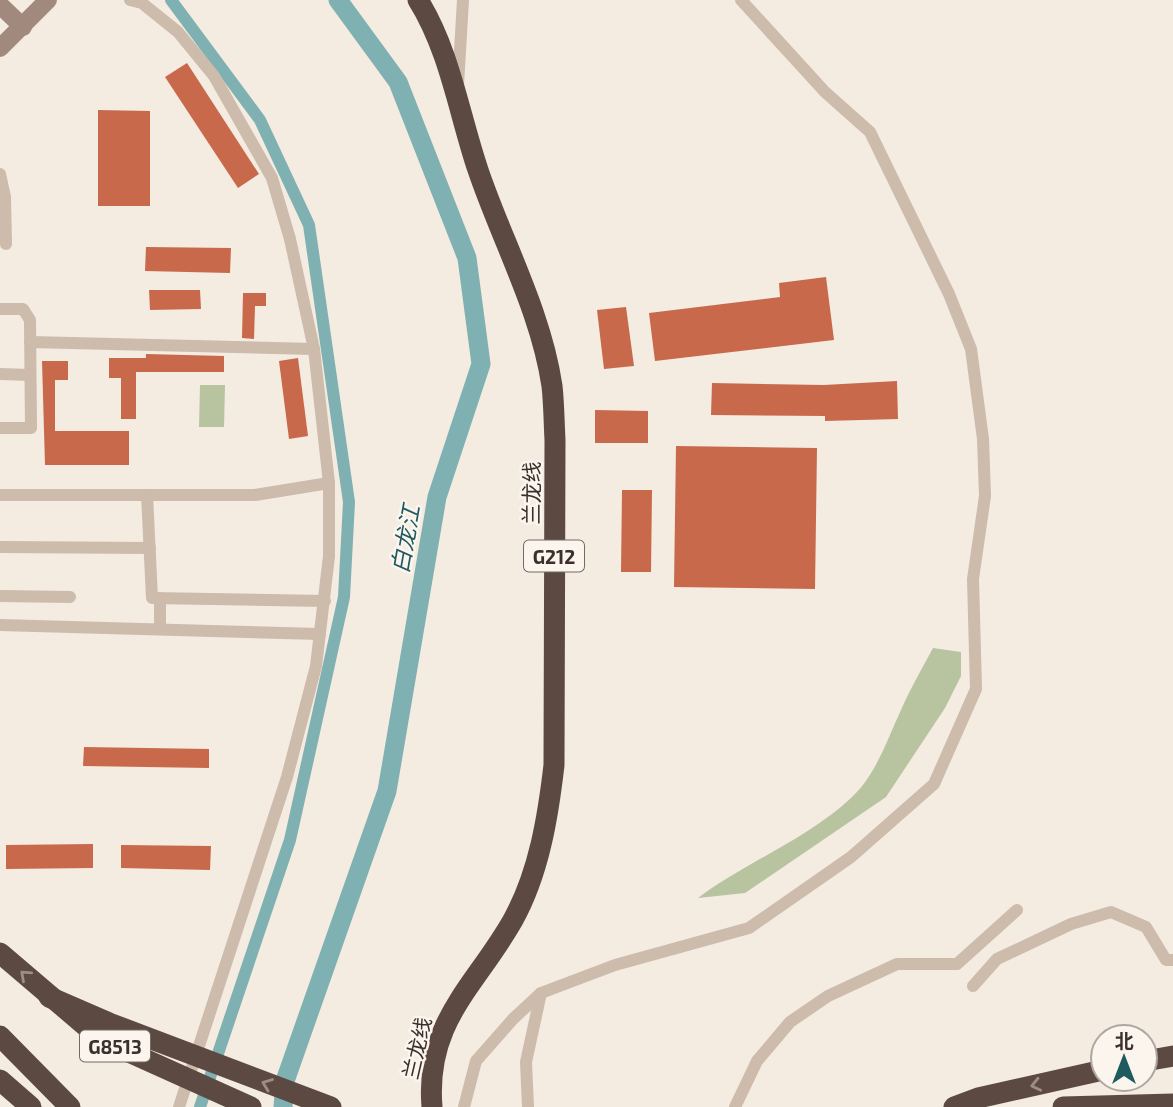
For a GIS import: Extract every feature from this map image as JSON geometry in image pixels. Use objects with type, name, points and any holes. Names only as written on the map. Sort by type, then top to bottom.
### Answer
[{"type":"highway","name":"兰龙线","points":[[418,0],[440,45],[478,172],[508,245],[538,334],[552,386],[555,440],[554,765],[536,867],[513,919],[450,1010],[438,1045],[430,1085],[432,1107]]},
{"type":"highway","name":"G8513","points":[[0,953],[102,1040],[251,1107]]},
{"type":"highway","points":[[49,997],[122,1028],[331,1107]]},
{"type":"highway","points":[[0,1036],[70,1107]]},
{"type":"highway","points":[[0,1055],[52,1107]]},
{"type":"highway","points":[[954,1107],[978,1098],[1089,1073]]},
{"type":"highway","points":[[0,1080],[31,1107]]},
{"type":"highway","points":[[1063,1107],[1090,1104],[1173,1104]]},
{"type":"street","points":[[0,5],[9,34],[48,0]]},
{"type":"street","points":[[130,0],[142,4],[178,32],[214,76],[272,178],[290,239],[314,349],[329,483],[329,556],[316,666],[287,777],[179,1107]]},
{"type":"street","points":[[457,102],[463,0]]},
{"type":"street","points":[[464,1107],[476,1061],[513,1019],[541,993],[615,965],[749,928],[851,857],[934,784],[976,689],[973,579],[985,496],[983,439],[971,349],[949,294],[870,132],[825,92],[741,0]]},
{"type":"street","points":[[0,174],[5,197],[6,244]]},
{"type":"street","points":[[0,309],[23,309],[30,320],[32,428],[0,428]]},
{"type":"street","points":[[30,342],[314,349]]},
{"type":"street","points":[[0,374],[30,374]]},
{"type":"street","points":[[0,495],[255,495],[329,483]]},
{"type":"street","points":[[147,495],[152,598],[325,601]]},
{"type":"street","points":[[0,547],[150,548]]},
{"type":"street","points":[[0,596],[70,597]]},
{"type":"street","points":[[160,598],[160,629]]},
{"type":"street","points":[[0,625],[320,634]]},
{"type":"street","points":[[735,1107],[757,1061],[790,1022],[847,986],[897,964],[957,964],[1017,909]]},
{"type":"street","points":[[973,986],[997,959],[1071,924],[1111,912],[1146,927],[1166,960],[1173,960]]},
{"type":"street","points":[[988,936],[997,959]]},
{"type":"street","points":[[528,1107],[526,1062],[541,993]]},
{"type":"green space","points":[[200,385],[225,385],[224,427],[199,427]]},
{"type":"green space","points":[[933,648],[961,652],[961,676],[945,708],[886,797],[745,893],[698,898],[815,826],[860,789],[880,757],[908,694]]},
{"type":"building","points":[[187,63],[259,174],[238,188],[165,77]]},
{"type":"building","points":[[98,110],[150,111],[150,206],[98,206]]},
{"type":"building","points":[[146,247],[231,248],[230,273],[145,271]]},
{"type":"building","points":[[826,277],[834,340],[655,361],[649,313],[780,297],[779,283]]},
{"type":"building","points":[[149,290],[200,290],[201,309],[150,310]]},
{"type":"building","points":[[243,293],[266,293],[266,306],[255,306],[254,339],[242,338]]},
{"type":"building","points":[[626,307],[634,366],[604,369],[597,310]]},
{"type":"building","points":[[146,354],[224,356],[224,372],[136,372],[136,419],[121,419],[121,378],[109,378],[109,358],[146,358]]},
{"type":"building","points":[[298,358],[308,436],[289,439],[279,361]]},
{"type":"building","points":[[42,361],[68,361],[68,380],[55,380],[55,431],[129,431],[129,465],[45,465]]},
{"type":"building","points":[[897,381],[898,419],[825,421],[825,416],[711,415],[712,383],[824,385]]},
{"type":"building","points":[[595,410],[648,411],[648,443],[595,443]]},
{"type":"building","points":[[676,446],[817,448],[815,589],[674,587]]},
{"type":"building","points":[[622,490],[652,490],[651,572],[621,572]]},
{"type":"building","points":[[84,747],[209,749],[209,768],[83,766]]},
{"type":"building","points":[[93,844],[93,868],[6,869],[6,845]]},
{"type":"building","points":[[121,845],[211,846],[210,870],[121,868]]},
{"type":"waterway","points":[[171,0],[260,120],[309,225],[349,502],[344,597],[290,840],[200,1107]]},
{"type":"waterway","name":"白龙江","points":[[283,1107],[285,1081],[387,791],[437,497],[481,364],[467,258],[398,82],[338,0]]}]
